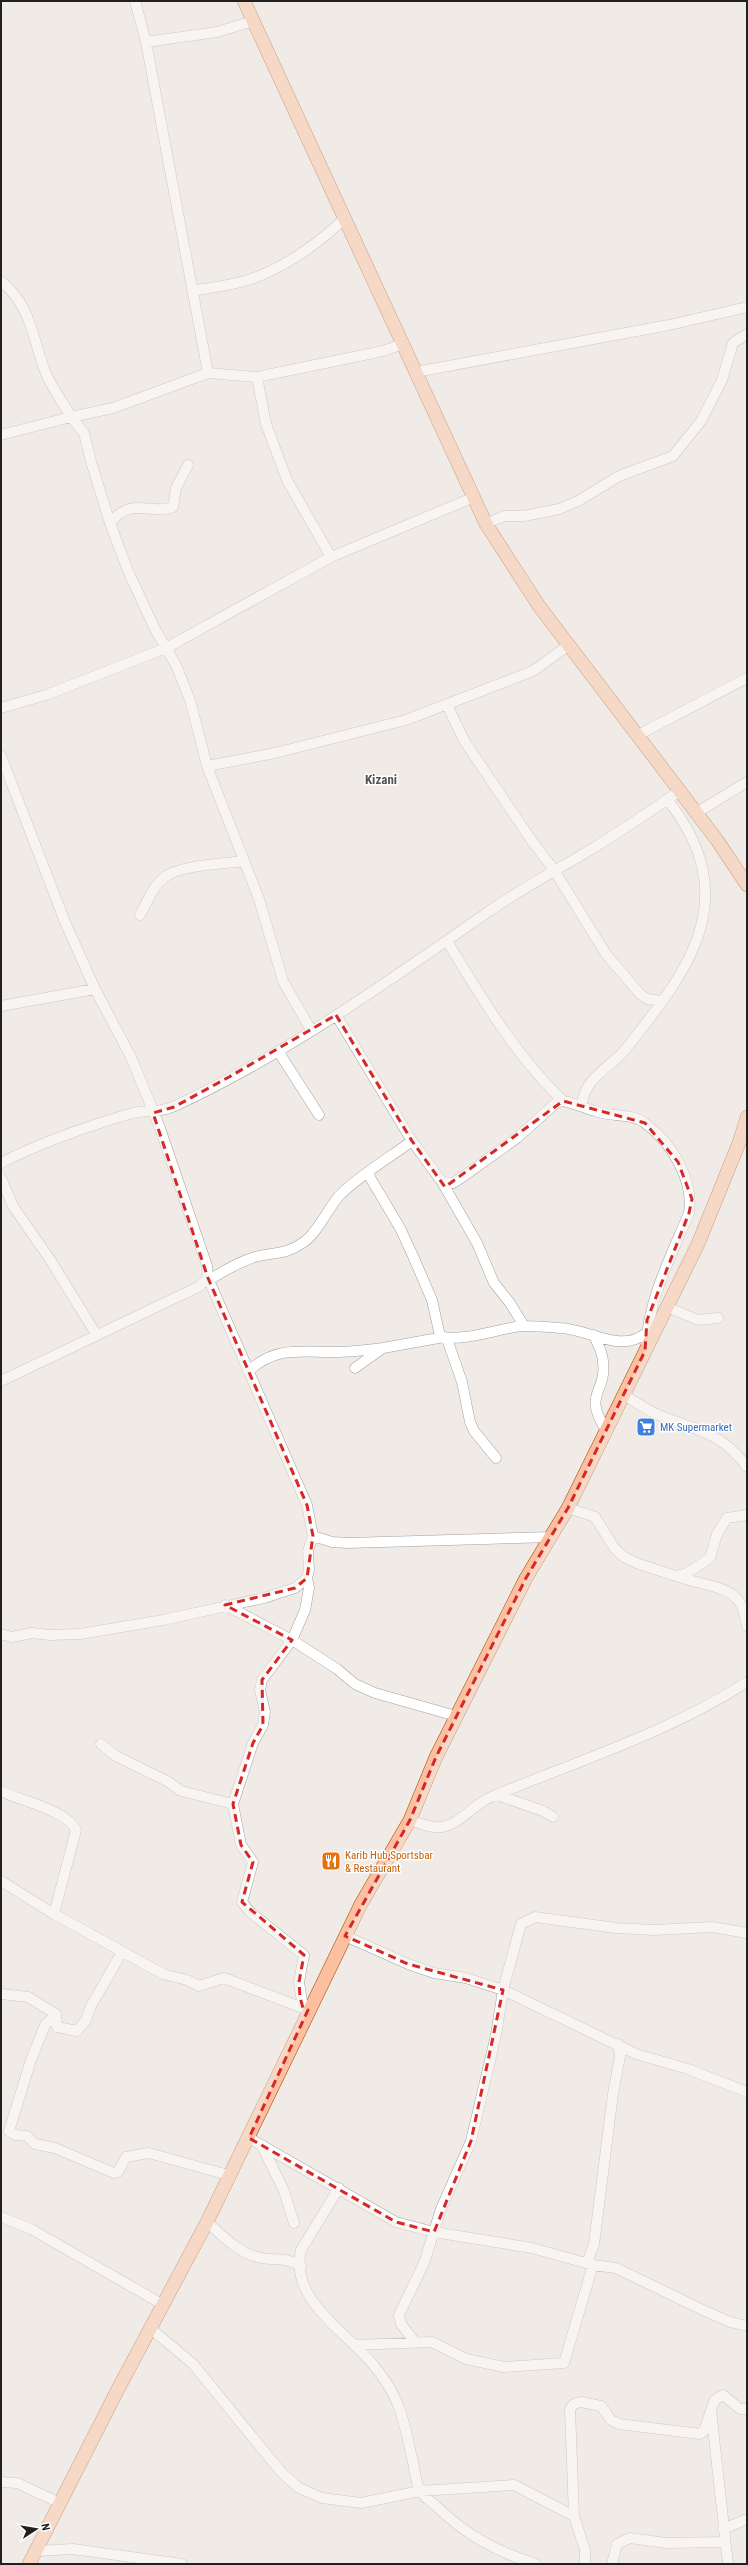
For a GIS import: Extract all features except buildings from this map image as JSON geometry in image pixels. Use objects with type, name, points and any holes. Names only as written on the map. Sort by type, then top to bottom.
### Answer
[{"type":"main road","points":[[244,1],[416,372],[472,498],[486,524],[514,571],[680,791],[747,885]]},
{"type":"main road","points":[[29,2564],[162,2304],[207,2222],[228,2175],[249,2138],[306,2009],[410,1820],[456,1716],[526,1578],[552,1537],[568,1508],[668,1308],[698,1244],[739,1143],[747,1117]]},
{"type":"street","points":[[135,1],[146,42],[208,373]]},
{"type":"street","points":[[146,42],[217,32],[253,21]]},
{"type":"street","points":[[193,291],[241,282],[265,274],[297,255],[345,218]]},
{"type":"street","points":[[1,281],[19,300],[28,315],[45,372],[71,417],[84,433],[110,523],[128,571],[190,700],[207,766],[259,899],[283,981],[311,1030]]},
{"type":"street","points":[[416,372],[669,325],[747,307]]},
{"type":"street","points":[[486,524],[504,516],[524,516],[559,509],[620,476],[673,456],[700,421],[722,380],[733,343],[747,334]]},
{"type":"street","points":[[1,435],[113,408],[208,373],[257,377],[383,351],[403,344]]},
{"type":"street","points":[[257,377],[266,424],[287,480],[331,556]]},
{"type":"street","points":[[84,433],[91,413]]},
{"type":"street","points":[[110,523],[118,514],[140,506],[167,509],[173,507],[176,488],[188,465]]},
{"type":"street","points":[[1,708],[53,692],[166,648],[331,556],[472,498]]},
{"type":"street","points":[[207,766],[370,731],[447,705],[533,671],[569,645]]},
{"type":"street","points":[[638,735],[747,678]]},
{"type":"street","points":[[447,705],[465,742],[532,841],[554,870],[606,954],[623,976],[640,994],[647,999],[661,1001]]},
{"type":"street","points":[[1,756],[65,922],[95,989],[131,1057],[153,1113],[207,1266],[208,1279],[307,1504],[313,1536],[308,1551],[309,1570],[305,1610],[292,1640],[262,1680],[260,1690],[265,1712],[263,1725],[253,1742],[233,1804],[241,1845],[254,1862],[242,1902],[250,1912],[304,1955],[299,1982],[306,2009]]},
{"type":"street","points":[[696,813],[747,782]]},
{"type":"street","points":[[1,1163],[54,1139],[132,1113],[153,1113],[174,1106],[278,1051],[336,1015],[554,870],[594,848],[680,791]]},
{"type":"street","points":[[581,1105],[589,1085],[623,1052],[681,976],[695,948],[707,891],[705,874],[686,822],[667,800]]},
{"type":"street","points":[[140,915],[152,892],[166,876],[181,870],[243,861]]},
{"type":"street","points":[[448,941],[494,1016],[539,1074],[563,1100],[581,1105],[595,1112],[632,1118],[645,1123],[678,1162],[687,1178],[692,1199],[690,1213],[652,1304],[646,1332],[646,1350]]},
{"type":"street","points":[[1,1006],[95,989]]},
{"type":"street","points":[[336,1015],[412,1142],[442,1182],[477,1244],[494,1283],[506,1297],[524,1326]]},
{"type":"street","points":[[278,1051],[319,1115]]},
{"type":"street","points":[[449,1195],[453,1183],[516,1138],[556,1103],[563,1100]]},
{"type":"street","points":[[1,1381],[96,1334],[198,1287],[208,1279],[236,1263],[257,1257],[276,1255],[292,1250],[306,1241],[339,1197],[355,1181],[368,1174],[412,1142]]},
{"type":"street","points":[[368,1174],[403,1235],[432,1300],[440,1336],[445,1338],[462,1382],[470,1422],[474,1431],[496,1458]]},
{"type":"street","points":[[1,1178],[13,1206],[52,1261],[96,1334]]},
{"type":"street","points":[[442,1182],[453,1183]]},
{"type":"street","points":[[668,1308],[698,1320],[718,1318]]},
{"type":"street","points":[[248,1372],[260,1360],[292,1351],[335,1352],[384,1348],[524,1326],[571,1328],[622,1343],[638,1340],[646,1332]]},
{"type":"street","points":[[594,1335],[604,1363],[595,1405],[596,1414],[606,1430]]},
{"type":"street","points":[[355,1368],[384,1348]]},
{"type":"street","points":[[624,1395],[660,1416],[711,1434],[731,1448],[747,1467]]},
{"type":"street","points":[[568,1508],[595,1517],[615,1549],[624,1557],[676,1576],[715,1587],[734,1596],[744,1611],[747,1626]]},
{"type":"street","points":[[676,1576],[687,1573],[710,1558],[722,1523],[727,1518],[747,1515]]},
{"type":"street","points":[[313,1536],[348,1543],[552,1537]]},
{"type":"street","points":[[1,1634],[12,1637],[32,1633],[50,1635],[80,1634],[164,1620],[225,1605],[264,1598],[295,1588],[307,1578]]},
{"type":"street","points":[[225,1605],[292,1640],[337,1669],[355,1684],[375,1693],[456,1716]]},
{"type":"street","points":[[410,1820],[442,1827],[497,1795],[659,1730],[697,1712],[747,1682]]},
{"type":"street","points":[[101,1744],[116,1756],[167,1781],[181,1791],[233,1804]]},
{"type":"street","points":[[1,1791],[53,1812],[73,1824],[76,1830],[54,1914]]},
{"type":"street","points":[[497,1795],[543,1811],[553,1817]]},
{"type":"street","points":[[1,1881],[54,1914],[163,1974],[187,1980],[199,1986],[224,1978],[306,2009]]},
{"type":"street","points":[[415,2342],[401,2324],[399,2315],[424,2263],[442,2209],[472,2141],[496,2035],[503,1990],[521,1924],[535,1917],[616,1928],[654,1930],[712,1927],[747,1933]]},
{"type":"street","points":[[345,1936],[408,1964],[434,1973],[466,1978],[503,1990],[618,2044],[636,2054],[688,2070],[747,2092]]},
{"type":"street","points":[[56,2014],[57,2027],[77,2031],[86,2020],[100,1988],[122,1952]]},
{"type":"street","points":[[1,1994],[28,1997],[56,2014]]},
{"type":"street","points":[[56,2014],[45,2025],[37,2046],[10,2131],[14,2135],[27,2136],[35,2144],[55,2148],[114,2173],[118,2172],[126,2157],[149,2153],[228,2175]]},
{"type":"street","points":[[354,2345],[432,2342],[466,2359],[504,2366],[564,2363],[594,2244],[613,2094],[620,2056],[618,2044]]},
{"type":"street","points":[[249,2138],[339,2188],[396,2222],[434,2232],[532,2248],[630,2273],[705,2311],[730,2322],[747,2326]]},
{"type":"street","points":[[262,2146],[284,2191],[294,2223]]},
{"type":"street","points":[[339,2188],[301,2250],[298,2260],[301,2266],[300,2278],[308,2295],[320,2311],[374,2366],[399,2404],[420,2491],[463,2530],[501,2552],[536,2564]]},
{"type":"street","points":[[1,2216],[31,2229],[162,2304]]},
{"type":"street","points":[[207,2222],[244,2252],[257,2257],[287,2259],[301,2266]]},
{"type":"street","points":[[150,2328],[193,2364],[281,2472],[299,2488],[322,2498],[360,2503],[420,2491],[514,2485],[574,2516]]},
{"type":"street","points":[[585,2564],[585,2550],[574,2516],[570,2410],[574,2404],[581,2402],[601,2406],[611,2420],[619,2424],[700,2434],[704,2431],[715,2400],[723,2395],[740,2409],[747,2409]]},
{"type":"street","points":[[711,2410],[728,2564]]},
{"type":"street","points":[[1,2482],[17,2483],[60,2503]]},
{"type":"street","points":[[723,2529],[747,2518]]},
{"type":"street","points":[[612,2564],[617,2544],[630,2538],[666,2543],[725,2542]]},
{"type":"street","points":[[36,2551],[73,2549],[182,2564]]},
{"type":"highlighted area","points":[[336,1015],[412,1141],[445,1187],[563,1101],[645,1123],[678,1162],[692,1199],[689,1213],[647,1320],[645,1351],[568,1508],[526,1578],[436,1757],[410,1820],[345,1936],[408,1964],[503,1990],[471,2141],[434,2232],[396,2222],[249,2138],[308,2010],[303,2008],[300,1997],[299,1982],[304,1955],[242,1902],[253,1862],[241,1845],[233,1804],[253,1743],[263,1725],[262,1680],[292,1640],[225,1605],[295,1588],[307,1578],[313,1536],[307,1505],[208,1278],[153,1113],[174,1107]]},
{"type":"place","name":"MK Supermarket","points":[[646,1427]]},
{"type":"place","name":"Karib Hub Sportsbar & Restaurant","points":[[331,1861]]},
{"type":"district","name":"Kizani","points":[[381,779]]}]
